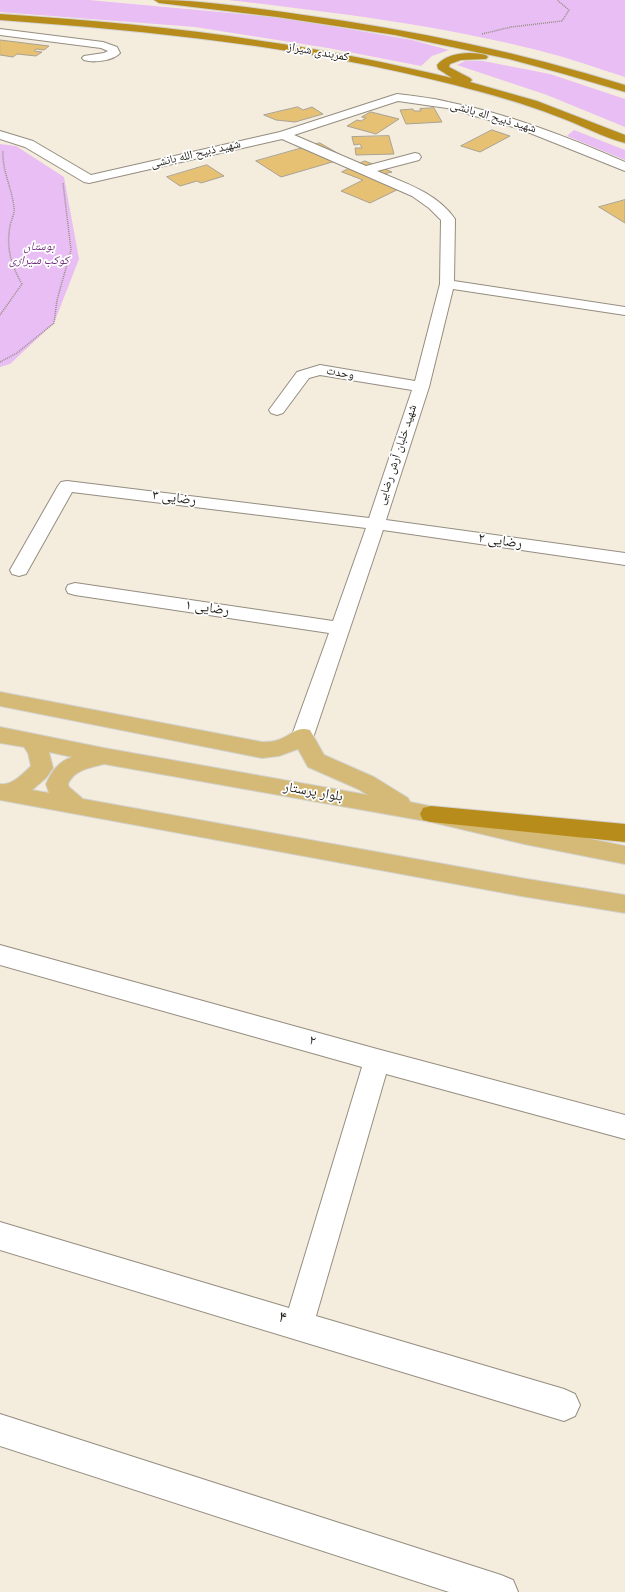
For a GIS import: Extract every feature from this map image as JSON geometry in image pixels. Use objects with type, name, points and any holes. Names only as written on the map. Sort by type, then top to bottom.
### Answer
[{"type":"highway","points":[[159,0],[305,16],[414,35],[555,68],[593,78],[625,89]]},
{"type":"highway","name":"کمربندی شیراز","points":[[0,17],[106,25],[271,44],[362,60],[457,82],[521,100],[625,139]]},
{"type":"highway","points":[[521,100],[450,73],[444,69],[443,65],[445,62],[458,58],[476,57],[511,60],[555,68]]},
{"type":"highway","points":[[431,814],[625,833]]},
{"type":"main road","points":[[0,700],[262,750],[282,749],[303,735],[312,756],[316,761],[366,783],[409,810]]},
{"type":"main road","name":"بلوار پرستار","points":[[0,735],[104,756],[431,814],[524,835],[625,855]]},
{"type":"main road","points":[[4,793],[26,784],[42,768],[38,752],[31,741]]},
{"type":"main road","points":[[77,806],[60,792],[57,784],[60,776],[66,769],[80,762],[104,756]]},
{"type":"main road","points":[[4,793],[521,887],[625,904]]},
{"type":"street","points":[[0,32],[102,45],[113,49],[114,53],[106,56],[88,58]]},
{"type":"street","name":"شهید ذبیح الله بانشی","points":[[2,142],[29,144],[89,179],[283,135],[396,97]]},
{"type":"street","name":"شهید ذبیح اله بانشی","points":[[396,97],[448,105],[487,114],[524,126],[587,150],[625,167]]},
{"type":"street","name":"شهید خلبان آرش رضایی","points":[[283,135],[417,193],[434,205],[448,219],[447,284],[421,388],[303,735]]},
{"type":"street","points":[[366,170],[415,157]]},
{"type":"street","points":[[447,284],[625,311]]},
{"type":"street","name":"وحدت","points":[[278,410],[303,375],[320,370],[421,388]]},
{"type":"street","name":"رضایی ۳","points":[[19,570],[67,486],[376,524]]},
{"type":"street","name":"رضایی ۲","points":[[376,524],[625,559]]},
{"type":"street","name":"رضایی ۱","points":[[75,589],[339,628]]},
{"type":"street","name":"۲","points":[[0,955],[376,1060],[625,1127]]},
{"type":"street","points":[[299,1324],[376,1060]]},
{"type":"street","name":"۴","points":[[0,1236],[299,1324],[564,1406]]},
{"type":"street","points":[[0,1430],[501,1592]]},
{"type":"path","points":[[452,44],[511,27],[562,21],[569,10],[557,0]]},
{"type":"path","points":[[0,315],[4,312],[22,284],[13,271],[9,259],[8,239],[14,210],[2,160],[2,142]]},
{"type":"path","points":[[0,362],[17,353],[54,323],[57,300],[71,250],[66,218],[63,180]]},
{"type":"green space","points":[[0,0],[89,0],[285,18],[412,40],[449,50],[432,56],[421,66],[328,48],[195,27],[0,12]]},
{"type":"green space","points":[[228,0],[625,0],[625,77],[552,54],[463,34],[385,20]]},
{"type":"green space","points":[[465,61],[483,61],[550,74],[625,99],[625,127],[547,95],[457,65]]},
{"type":"green space","points":[[574,130],[625,150],[625,160],[567,136]]},
{"type":"green space","name":"بوستان کوکب شیرازی","points":[[0,144],[16,146],[64,177],[79,259],[54,323],[10,364],[0,367]]},
{"type":"building","points":[[0,40],[49,46],[44,50],[36,49],[34,51],[42,52],[36,56],[17,54],[13,57],[0,55]]},
{"type":"building","points":[[298,107],[303,110],[312,107],[323,114],[295,122],[276,120],[264,115]]},
{"type":"building","points":[[434,108],[442,122],[406,124],[400,110],[413,109],[414,111],[421,111],[420,109]]},
{"type":"building","points":[[371,112],[399,119],[376,134],[347,126],[357,120],[361,121],[366,118],[362,117]]},
{"type":"building","points":[[492,130],[510,136],[480,152],[461,146]]},
{"type":"building","points":[[389,136],[394,154],[356,155],[355,148],[362,148],[360,144],[354,145],[352,137]]},
{"type":"building","points":[[320,143],[346,158],[281,177],[256,161]]},
{"type":"building","points":[[365,161],[392,172],[383,174],[409,184],[370,203],[341,191],[363,180],[342,172]]},
{"type":"building","points":[[207,165],[224,176],[201,183],[197,181],[180,186],[167,177]]},
{"type":"building","points":[[625,200],[625,223],[599,207]]}]
